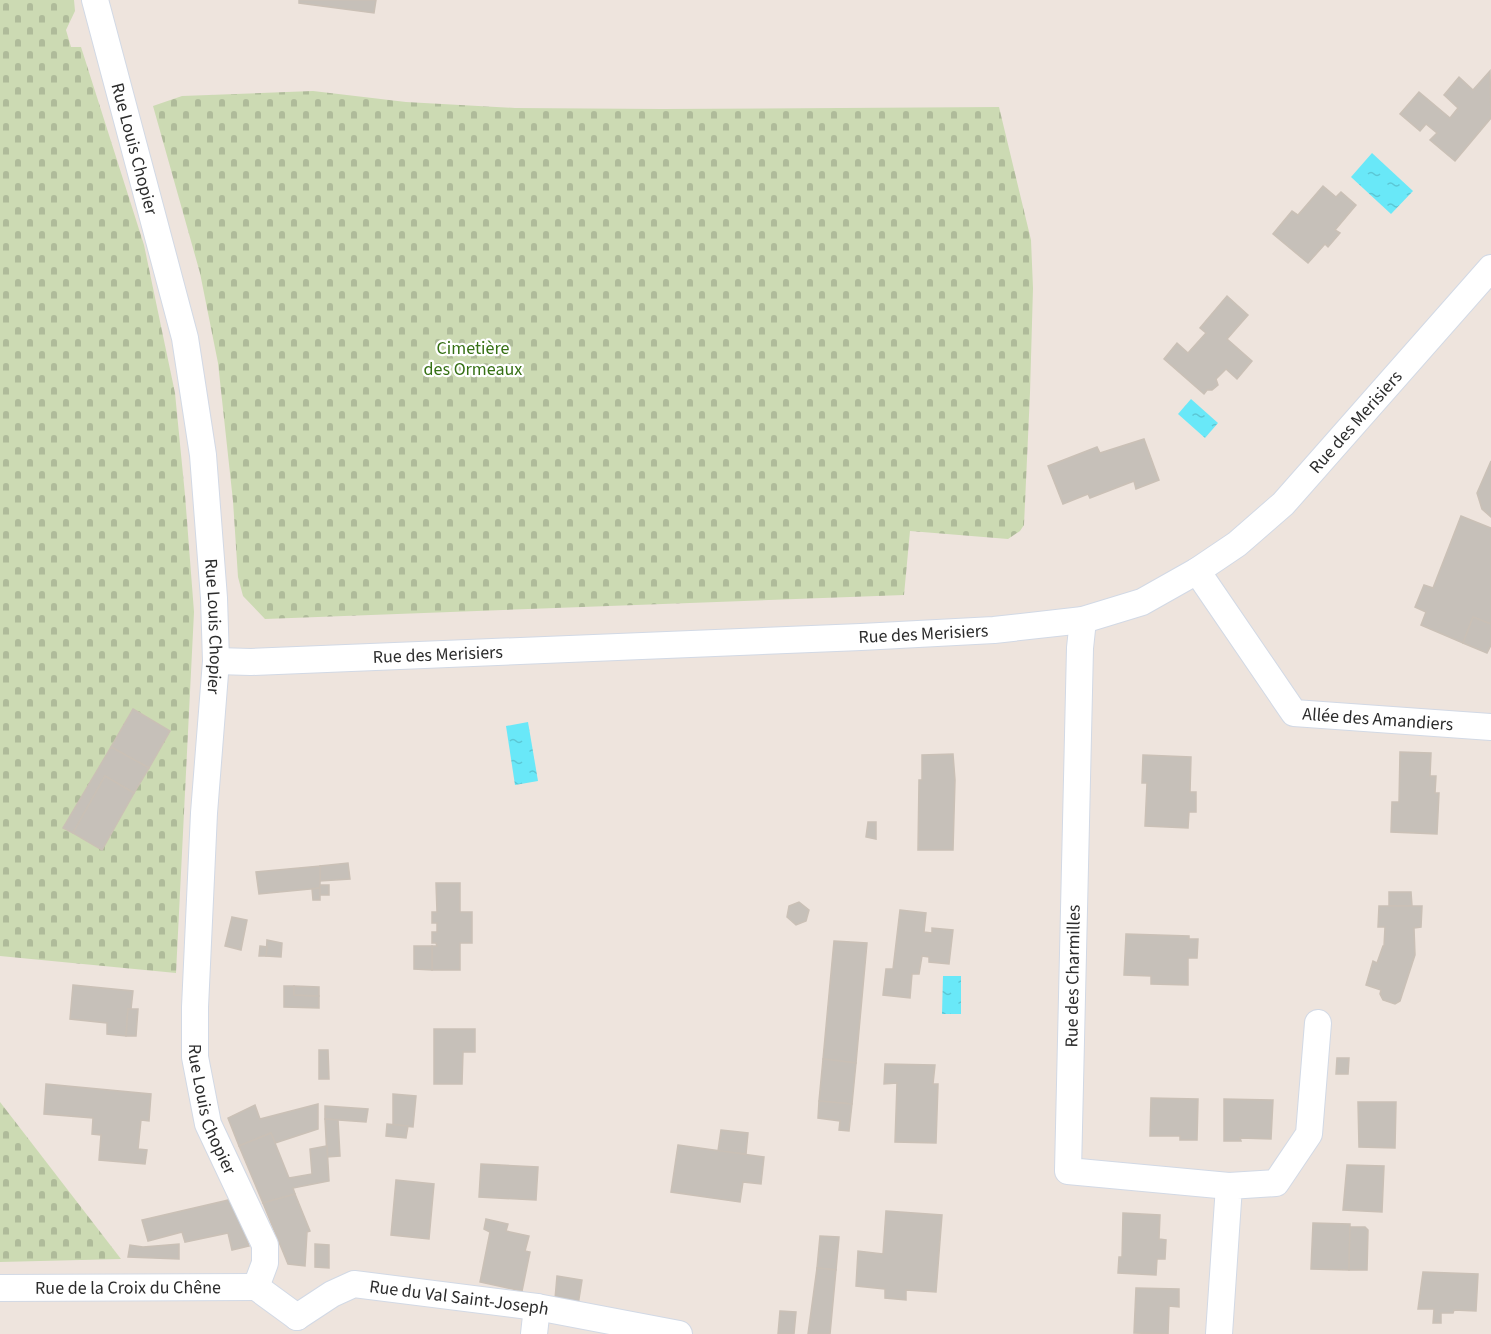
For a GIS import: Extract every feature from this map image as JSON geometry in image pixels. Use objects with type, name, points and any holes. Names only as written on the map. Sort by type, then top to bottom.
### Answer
[{"type":"street","name":"Rue Louis Chopier","points":[[95,0],[185,338],[203,455],[214,598],[216,661],[204,813],[195,1007],[195,1057],[208,1125],[265,1245],[264,1263],[256,1287]]},
{"type":"street","name":"Rue des Merisiers","points":[[216,661],[994,630],[1083,620],[1143,602],[1197,572],[1237,544],[1283,504],[1491,268]]},
{"type":"street","name":"Allée des Amandiers","points":[[1197,572],[1294,713],[1491,727]]},
{"type":"street","name":"Rue des Charmilles","points":[[1083,620],[1080,648],[1068,1171],[1229,1186]]},
{"type":"street","points":[[1219,1334],[1229,1186],[1276,1183],[1309,1134],[1318,1023]]},
{"type":"street","name":"Rue du Val Saint-Joseph","points":[[256,1287],[300,1325],[332,1294],[354,1284],[537,1307],[679,1334]]},
{"type":"street","name":"Rue de la Croix du Chêne","points":[[0,1288],[256,1287]]},
{"type":"street","points":[[534,1334],[537,1307]]},
{"type":"green space","points":[[0,0],[74,0],[75,11],[66,30],[71,47],[81,47],[144,245],[175,393],[194,612],[176,973],[0,956]]},
{"type":"green space","name":"Cimetière des Ormeaux","points":[[313,91],[406,102],[515,108],[999,107],[1031,240],[1033,288],[1024,525],[1020,531],[1008,539],[910,531],[904,595],[265,619],[243,596],[238,577],[233,501],[218,363],[200,273],[153,106],[182,96]]},
{"type":"green space","points":[[0,1102],[121,1259],[0,1262]]},
{"type":"water","points":[[1372,153],[1413,191],[1391,214],[1351,177]]},
{"type":"water","points":[[1191,399],[1218,423],[1205,438],[1178,414]]},
{"type":"water","points":[[528,722],[538,781],[515,785],[506,726]]},
{"type":"water","points":[[943,976],[961,976],[961,1014],[942,1014]]},
{"type":"building","points":[[299,0],[376,0],[374,13],[299,3]]},
{"type":"building","points":[[1490,71],[1491,118],[1455,161],[1430,140],[1437,133],[1426,124],[1420,131],[1400,114],[1419,92],[1450,118],[1458,108],[1444,95],[1459,77],[1473,90]]},
{"type":"building","points":[[1323,186],[1336,197],[1341,192],[1356,205],[1335,230],[1340,233],[1328,247],[1325,244],[1308,263],[1273,234],[1292,211],[1298,215]]},
{"type":"building","points":[[1227,296],[1248,315],[1227,339],[1252,361],[1237,379],[1226,369],[1216,379],[1218,385],[1204,394],[1164,359],[1177,343],[1188,353],[1206,333],[1200,328]]},
{"type":"building","points":[[1144,439],[1159,480],[1136,489],[1134,481],[1090,498],[1088,494],[1063,504],[1048,466],[1097,447],[1100,453]]},
{"type":"building","points":[[1491,461],[1491,517],[1482,509],[1477,493]]},
{"type":"building","points":[[1461,516],[1491,528],[1491,624],[1473,617],[1463,643],[1421,625],[1426,612],[1415,607],[1424,585],[1433,588]]},
{"type":"building","points":[[1473,617],[1491,624],[1491,645],[1487,653],[1463,643]]},
{"type":"building","points":[[133,709],[170,731],[149,768],[111,747]]},
{"type":"building","points":[[111,747],[149,768],[134,793],[105,776],[73,833],[63,828]]},
{"type":"building","points":[[1400,752],[1431,753],[1430,776],[1436,776],[1435,793],[1439,793],[1437,834],[1391,832],[1392,802],[1399,802]]},
{"type":"building","points":[[953,754],[955,780],[953,850],[918,850],[919,780],[922,780],[922,755]]},
{"type":"building","points":[[1143,755],[1191,757],[1190,792],[1196,792],[1196,812],[1189,812],[1188,828],[1145,826],[1147,783],[1142,783]]},
{"type":"building","points":[[105,776],[134,793],[102,850],[73,833]]},
{"type":"building","points":[[868,822],[876,822],[876,839],[866,837]]},
{"type":"building","points":[[348,863],[350,879],[320,881],[320,866]]},
{"type":"building","points":[[320,866],[320,888],[259,894],[256,872]]},
{"type":"building","points":[[436,883],[460,883],[460,912],[472,912],[472,943],[460,943],[460,970],[432,970],[432,946],[437,946],[436,943],[432,943],[432,932],[437,932],[437,923],[432,923],[432,912],[437,912]]},
{"type":"building","points":[[320,885],[329,885],[329,895],[319,895]]},
{"type":"building","points":[[320,888],[320,900],[313,900],[312,889]]},
{"type":"building","points":[[1389,892],[1411,892],[1412,906],[1389,906]]},
{"type":"building","points":[[799,902],[809,910],[806,921],[796,925],[787,917],[789,906]]},
{"type":"building","points":[[1379,906],[1422,906],[1421,927],[1414,928],[1415,955],[1400,1001],[1395,1004],[1383,1000],[1381,990],[1366,985],[1373,961],[1377,963],[1384,946],[1385,927],[1378,927]]},
{"type":"building","points":[[900,910],[926,913],[924,932],[932,933],[932,928],[953,930],[949,964],[929,962],[929,957],[922,956],[919,974],[912,974],[910,998],[883,995],[886,969],[893,969]]},
{"type":"building","points":[[232,917],[247,920],[241,950],[225,946]]},
{"type":"building","points":[[1126,934],[1189,936],[1189,939],[1198,939],[1197,958],[1188,958],[1188,985],[1151,984],[1151,976],[1124,975]]},
{"type":"building","points":[[267,940],[282,943],[281,957],[266,956]]},
{"type":"building","points":[[834,941],[867,943],[856,1063],[823,1059]]},
{"type":"building","points":[[260,946],[267,947],[266,956],[259,956]]},
{"type":"building","points":[[414,946],[432,946],[432,970],[414,969]]},
{"type":"building","points":[[73,985],[133,991],[131,1009],[128,1009],[126,1036],[107,1034],[107,1023],[70,1019]]},
{"type":"building","points":[[284,986],[294,986],[294,995],[319,996],[319,1008],[284,1007]]},
{"type":"building","points":[[294,986],[319,987],[319,996],[294,995]]},
{"type":"building","points":[[128,1009],[138,1009],[136,1036],[126,1036]]},
{"type":"building","points":[[434,1029],[475,1029],[475,1052],[463,1052],[462,1084],[434,1084]]},
{"type":"building","points":[[319,1050],[328,1050],[329,1079],[319,1079]]},
{"type":"building","points":[[1337,1058],[1349,1058],[1348,1074],[1336,1074]]},
{"type":"building","points":[[823,1059],[856,1063],[852,1104],[819,1101]]},
{"type":"building","points":[[885,1064],[935,1065],[933,1084],[938,1084],[936,1143],[895,1142],[897,1083],[884,1084]]},
{"type":"building","points":[[46,1084],[151,1094],[149,1121],[141,1120],[138,1149],[147,1150],[145,1164],[99,1160],[101,1135],[92,1134],[93,1118],[44,1114]]},
{"type":"building","points":[[393,1094],[416,1096],[413,1127],[393,1125]]},
{"type":"building","points":[[1151,1098],[1198,1099],[1197,1140],[1180,1140],[1180,1136],[1150,1136]]},
{"type":"building","points":[[1224,1099],[1273,1100],[1271,1139],[1240,1138],[1241,1141],[1224,1141]]},
{"type":"building","points":[[819,1101],[852,1104],[849,1131],[839,1130],[840,1121],[818,1118]]},
{"type":"building","points":[[1358,1102],[1396,1102],[1395,1148],[1359,1147]]},
{"type":"building","points":[[318,1104],[318,1129],[275,1143],[271,1133],[239,1146],[228,1118],[255,1105],[260,1119]]},
{"type":"building","points":[[325,1106],[368,1109],[366,1122],[325,1119]]},
{"type":"building","points":[[325,1119],[338,1120],[340,1156],[327,1157]]},
{"type":"building","points":[[387,1124],[408,1126],[406,1138],[386,1136]]},
{"type":"building","points":[[721,1130],[748,1133],[746,1154],[718,1151]]},
{"type":"building","points":[[271,1133],[289,1178],[312,1174],[310,1149],[327,1146],[329,1181],[293,1188],[295,1194],[263,1203],[239,1146]]},
{"type":"building","points":[[678,1145],[764,1157],[761,1184],[743,1182],[740,1202],[671,1192]]},
{"type":"building","points":[[481,1164],[538,1167],[536,1200],[479,1197]]},
{"type":"building","points":[[1347,1165],[1384,1166],[1382,1212],[1343,1210]]},
{"type":"building","points":[[396,1180],[434,1184],[429,1239],[391,1235]]},
{"type":"building","points":[[295,1194],[310,1231],[307,1232],[305,1266],[288,1264],[263,1203]]},
{"type":"building","points":[[233,1199],[249,1246],[232,1250],[228,1233],[185,1242],[182,1232],[148,1241],[142,1220]]},
{"type":"building","points":[[886,1211],[942,1215],[936,1292],[906,1290],[906,1300],[885,1298],[885,1289],[856,1286],[858,1251],[883,1254]]},
{"type":"building","points":[[1123,1213],[1160,1215],[1159,1239],[1166,1240],[1165,1259],[1157,1259],[1156,1275],[1118,1273],[1119,1257],[1122,1257]]},
{"type":"building","points":[[486,1219],[508,1224],[506,1231],[529,1236],[525,1251],[530,1252],[522,1291],[480,1282],[490,1232],[484,1229]]},
{"type":"building","points":[[1313,1223],[1350,1224],[1349,1270],[1311,1269]]},
{"type":"building","points":[[1350,1227],[1365,1227],[1368,1230],[1367,1270],[1349,1270]]},
{"type":"building","points":[[820,1236],[839,1237],[836,1270],[817,1268]]},
{"type":"building","points":[[179,1244],[179,1259],[128,1257],[130,1245],[143,1247]]},
{"type":"building","points":[[315,1244],[329,1245],[329,1268],[315,1267]]},
{"type":"building","points":[[817,1268],[836,1270],[830,1334],[808,1334]]},
{"type":"building","points":[[1423,1272],[1478,1274],[1476,1311],[1454,1310],[1453,1313],[1441,1313],[1441,1323],[1433,1323],[1434,1309],[1418,1309]]},
{"type":"building","points":[[557,1276],[582,1280],[578,1305],[555,1299]]},
{"type":"building","points":[[1136,1288],[1179,1289],[1179,1307],[1169,1306],[1168,1334],[1134,1333]]},
{"type":"building","points":[[780,1311],[796,1312],[794,1334],[778,1334]]}]
